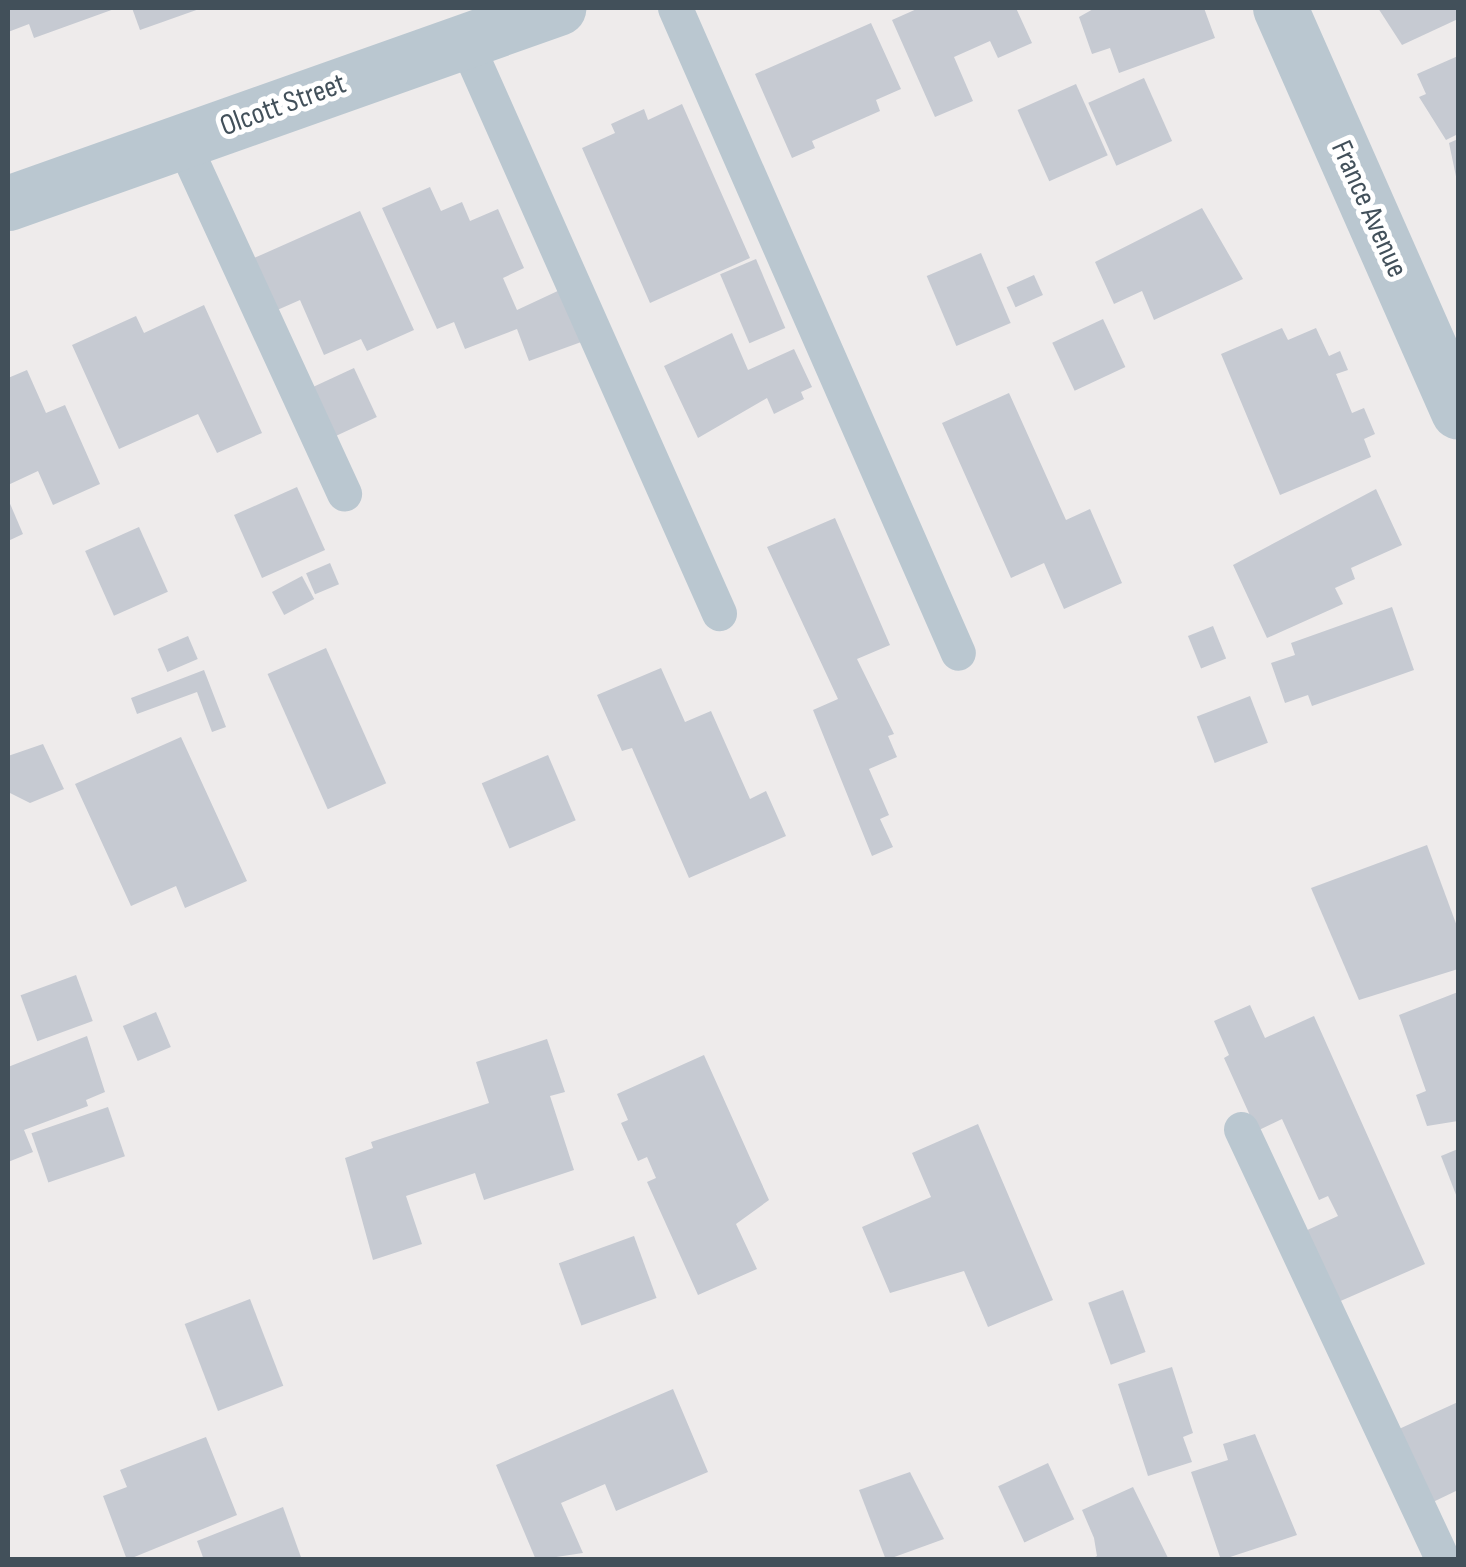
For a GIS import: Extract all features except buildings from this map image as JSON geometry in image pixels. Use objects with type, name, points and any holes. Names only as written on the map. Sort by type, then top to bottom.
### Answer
[{"type":"street","name":"Olcott Street","points":[[8,203],[558,8]]},
{"type":"street","name":"France Avenue","points":[[1280,8],[1458,411]]},
{"type":"lane","points":[[674,8],[958,653]]},
{"type":"lane","points":[[465,41],[719,614]]},
{"type":"lane","points":[[182,141],[344,494]]},
{"type":"lane","points":[[1241,1129],[1443,1560]]}]
